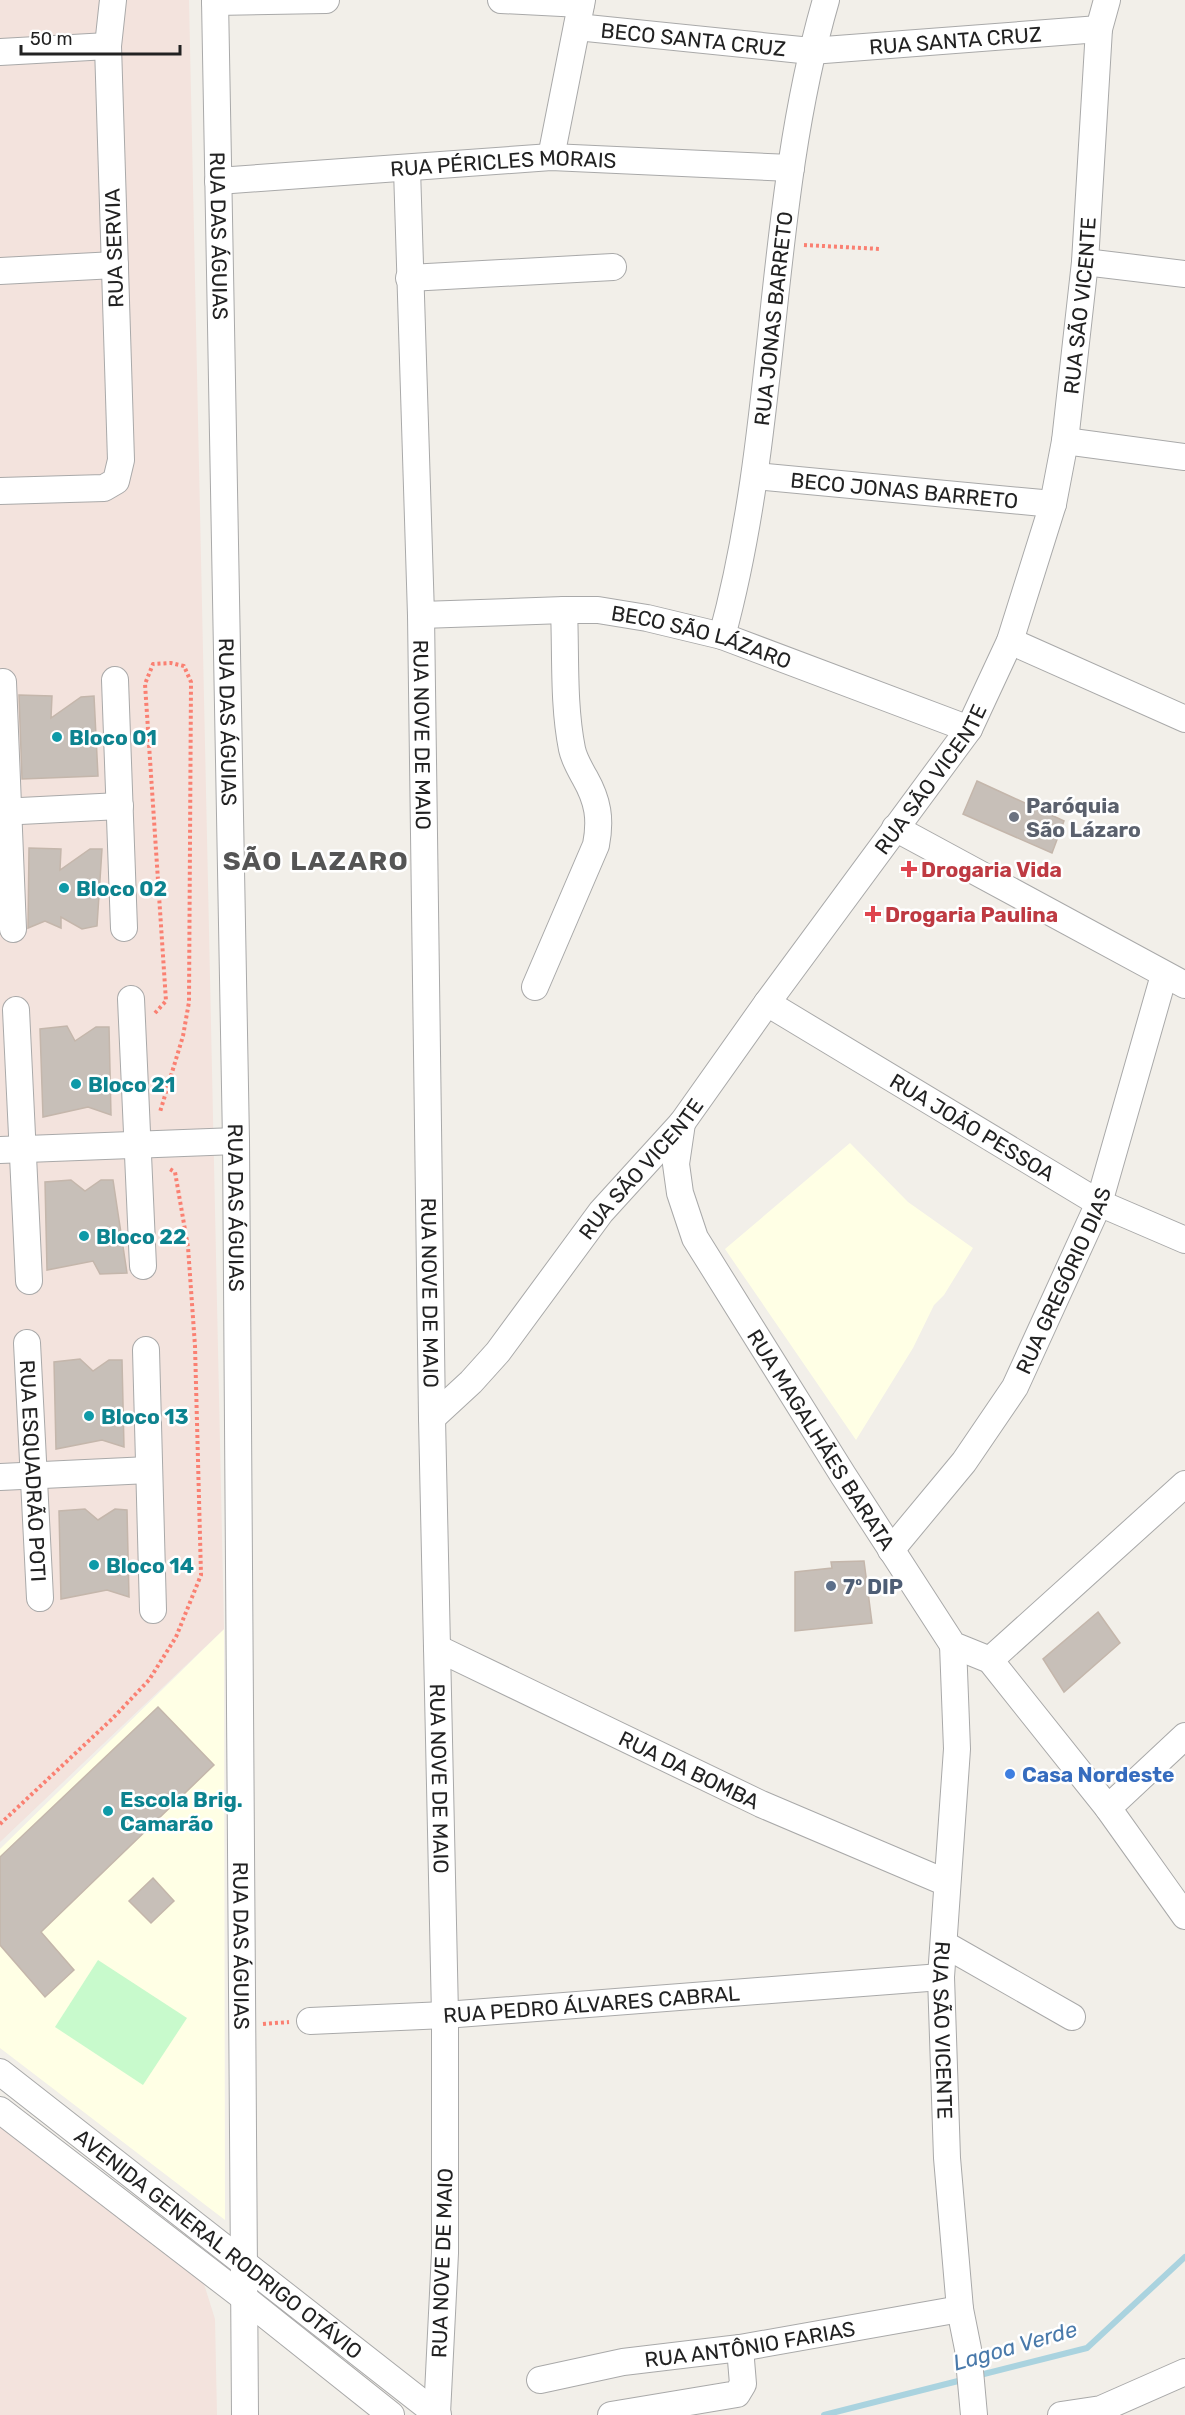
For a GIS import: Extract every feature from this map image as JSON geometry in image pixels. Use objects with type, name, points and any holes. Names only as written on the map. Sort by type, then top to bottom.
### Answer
[{"type":"street","name":"RUA SERVIA","points":[[0,491],[104,488],[116,481],[121,460],[108,46],[113,0]]},
{"type":"street","points":[[215,1],[326,0]]},
{"type":"street","name":"BECO SANTA CRUZ","points":[[501,0],[580,10],[811,51]]},
{"type":"street","name":"RUA JONAS BARRETO","points":[[722,636],[747,532],[791,168],[811,51],[826,0]]},
{"type":"street","name":"RUA SÃO VICENTE","points":[[432,1418],[471,1382],[498,1352],[601,1212],[682,1123],[767,1003],[969,729],[1010,641],[1053,504],[1065,441],[1085,262],[1099,29],[1107,0]]},
{"type":"street","name":"RUA DAS ÁGUIAS","points":[[215,1],[236,1141],[242,2025],[246,2264],[243,2297],[245,2415]]},
{"type":"street","points":[[551,157],[580,10]]},
{"type":"street","name":"RUA SANTA CRUZ","points":[[811,51],[1099,29]]},
{"type":"street","points":[[0,52],[108,46]]},
{"type":"street","name":"RUA PÉRICLES MORAIS","points":[[218,181],[551,157],[791,168]]},
{"type":"street","name":"RUA NOVE DE MAIO","points":[[406,169],[421,615],[432,1418],[445,2015],[445,2253],[438,2415]]},
{"type":"street","points":[[1085,262],[1185,274]]},
{"type":"street","points":[[0,271],[114,265]]},
{"type":"street","points":[[409,278],[613,267]]},
{"type":"street","points":[[1065,441],[1185,457]]},
{"type":"street","name":"BECO JONAS BARRETO","points":[[755,476],[1053,504]]},
{"type":"street","points":[[535,987],[596,845],[599,831],[599,809],[593,791],[572,751],[567,700],[564,610]]},
{"type":"street","name":"BECO SÃO LÁZARO","points":[[421,615],[598,610],[647,618],[722,636],[969,729]]},
{"type":"street","points":[[1010,641],[1185,720]]},
{"type":"street","points":[[115,680],[124,928]]},
{"type":"street","points":[[3,682],[4,812],[13,928]]},
{"type":"street","points":[[4,812],[120,806]]},
{"type":"street","points":[[895,828],[1174,980]]},
{"type":"street","name":"RUA GREGÓRIO DIAS","points":[[891,1550],[964,1462],[1015,1387],[1099,1203],[1174,980]]},
{"type":"street","points":[[131,999],[143,1266]]},
{"type":"street","name":"RUA JOÃO PESSOA","points":[[767,1003],[1099,1203],[1185,1240]]},
{"type":"street","points":[[16,1010],[11,1150],[29,1281]]},
{"type":"street","name":"RUA MAGALHÃES BARATA","points":[[682,1123],[676,1164],[680,1193],[695,1238],[953,1645]]},
{"type":"street","points":[[11,1150],[236,1141]]},
{"type":"street","name":"RUA ESQUADRÃO POTI","points":[[27,1343],[40,1598]]},
{"type":"street","points":[[146,1350],[153,1610]]},
{"type":"street","points":[[0,1477],[149,1470]]},
{"type":"street","points":[[990,1660],[1185,1484]]},
{"type":"street","points":[[953,1645],[990,1660],[1108,1808],[1185,1916]]},
{"type":"street","name":"RUA SÃO VICENTE","points":[[953,1645],[957,1749],[941,1977],[947,2158],[960,2309],[971,2378],[974,2415]]},
{"type":"street","name":"RUA DA BOMBA","points":[[437,1648],[761,1804],[947,1883]]},
{"type":"street","points":[[1108,1808],[1185,1736]]},
{"type":"street","points":[[944,1944],[1072,2018]]},
{"type":"street","name":"RUA PEDRO ÁLVARES CABRAL","points":[[310,2021],[445,2015],[941,1977]]},
{"type":"street","name":"AVENIDA GENERAL RODRIGO OTÁVIO","points":[[0,2072],[438,2415]]},
{"type":"street","name":"AVENIDA GENERAL RODRIGO OTÁVIO","points":[[0,2110],[243,2297],[391,2415]]},
{"type":"street","points":[[34,2136],[52,2112]]},
{"type":"street","name":"RUA ANTÔNIO FARIAS","points":[[540,2380],[623,2362],[740,2348],[960,2309]]},
{"type":"street","points":[[611,2415],[737,2394],[743,2384],[740,2348]]},
{"type":"street","points":[[1061,2415],[1101,2409],[1185,2372]]},
{"type":"path","points":[[782,244],[881,249]]},
{"type":"path","points":[[242,2025],[310,2021]]},
{"type":"shaded area","points":[[0,0],[189,0],[224,1629],[0,1842]]},
{"type":"shaded area","points":[[850,1143],[908,1202],[973,1248],[944,1295],[934,1305],[913,1348],[856,1440],[725,1249]]},
{"type":"shaded area","points":[[224,1629],[225,2220],[0,2048],[0,1849]]},
{"type":"shaded area","points":[[0,2127],[204,2284],[215,2319],[217,2415],[0,2415]]},
{"type":"green space","points":[[98,1960],[187,2018],[143,2085],[55,2027]]},
{"type":"building","name":"Bloco 01","points":[[19,695],[52,696],[51,718],[81,697],[94,696],[98,776],[22,779]]},
{"type":"building","name":"Paróquia São Lázaro","points":[[977,781],[1064,821],[1052,853],[963,814]]},
{"type":"building","name":"Bloco 02","points":[[29,848],[61,849],[60,870],[90,849],[102,849],[97,926],[82,929],[61,917],[61,928],[45,921],[28,928]]},
{"type":"building","name":"Bloco 21","points":[[67,1026],[75,1041],[96,1027],[109,1027],[111,1115],[88,1107],[43,1117],[40,1029]]},
{"type":"building","name":"Bloco 22","points":[[71,1180],[85,1191],[101,1180],[113,1180],[127,1273],[100,1274],[93,1261],[47,1270],[45,1182]]},
{"type":"building","name":"Bloco 13","points":[[80,1359],[93,1371],[109,1360],[122,1360],[124,1447],[102,1440],[56,1449],[54,1362]]},
{"type":"building","name":"Bloco 14","points":[[85,1509],[98,1520],[115,1509],[127,1510],[129,1597],[107,1590],[61,1599],[59,1511]]},
{"type":"building","name":"7º DIP","points":[[864,1561],[872,1623],[795,1631],[795,1572],[832,1568],[831,1562]]},
{"type":"building","points":[[1098,1612],[1120,1643],[1064,1692],[1043,1659]]},
{"type":"building","name":"Escola Brig. Camarão","points":[[158,1707],[214,1765],[41,1932],[74,1970],[45,1997],[0,1945],[0,1857]]},
{"type":"building","points":[[153,1878],[174,1901],[151,1923],[129,1901]]},
{"type":"waterway","name":"Lagoa Verde","points":[[976,2376],[1087,2348],[1185,2257]]},
{"type":"waterway","name":"Lagoa Verde","points":[[824,2415],[966,2379]]},
{"type":"place","name":"Bloco 01","points":[[57,737]]},
{"type":"place","name":"Paróquia São Lázaro","points":[[1014,817]]},
{"type":"place","name":"Drogaria Vida","points":[[909,869]]},
{"type":"place","name":"Bloco 02","points":[[64,888]]},
{"type":"place","name":"Drogaria Paulina","points":[[873,914]]},
{"type":"place","name":"Bloco 21","points":[[76,1084]]},
{"type":"place","name":"Bloco 22","points":[[84,1236]]},
{"type":"place","name":"Bloco 13","points":[[89,1416]]},
{"type":"place","name":"Bloco 14","points":[[94,1565]]},
{"type":"place","name":"7º DIP","points":[[831,1586]]},
{"type":"place","name":"Casa Nordeste","points":[[1010,1774]]},
{"type":"place","name":"Escola Brig. Camarão","points":[[108,1811]]},
{"type":"district","name":"SÃO LAZARO","points":[[316,861]]}]
